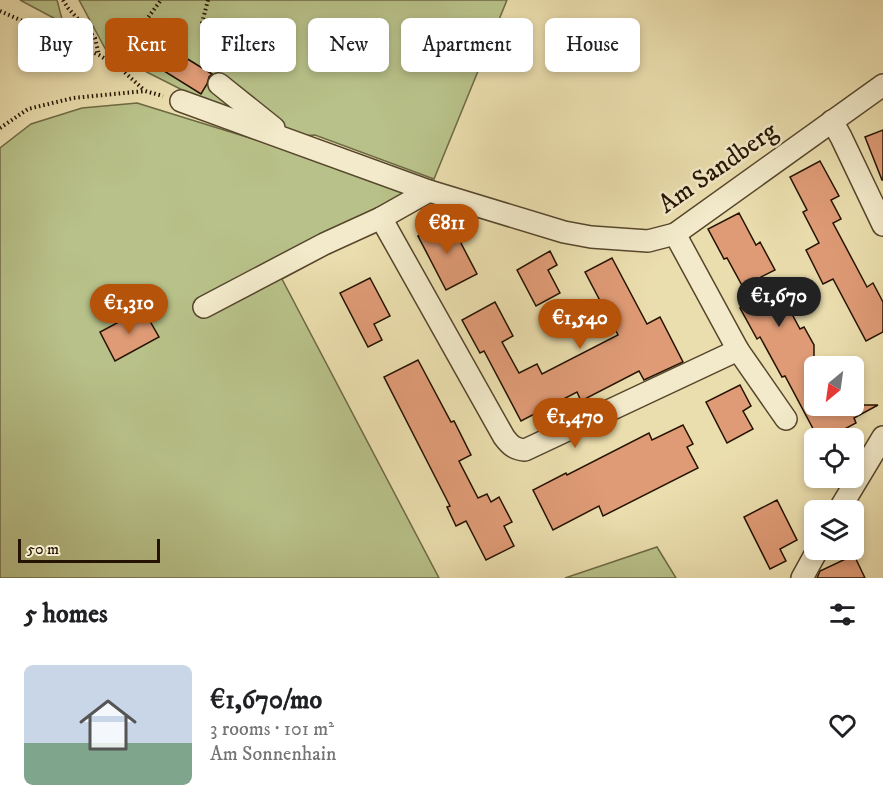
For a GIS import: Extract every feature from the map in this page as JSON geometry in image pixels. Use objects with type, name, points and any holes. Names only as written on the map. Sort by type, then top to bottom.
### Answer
[{"type":"street","points":[[219,84],[292,141]]},
{"type":"street","name":"Am Sandberg","points":[[181,101],[429,191],[564,232],[591,237],[648,241],[675,234],[883,85]]},
{"type":"street","points":[[832,121],[883,225]]},
{"type":"street","points":[[204,307],[324,244],[381,218],[429,191]]},
{"type":"street","points":[[381,218],[504,437],[516,450],[525,450],[535,446],[738,350]]},
{"type":"street","points":[[675,234],[738,350],[786,419]]},
{"type":"street","points":[[845,500],[883,437]]},
{"type":"street","points":[[802,578],[812,560]]},
{"type":"path","points":[[63,0],[95,38],[99,55]]},
{"type":"path","points":[[148,18],[161,0]]},
{"type":"path","points":[[208,0],[202,23],[202,39],[209,58],[223,66],[224,73],[219,84]]},
{"type":"path","points":[[0,11],[105,59]]},
{"type":"path","points":[[0,128],[28,110],[73,98],[145,91],[123,72]]},
{"type":"green space","points":[[20,0],[57,0],[62,18],[54,18]]},
{"type":"green space","points":[[79,0],[507,0],[500,18],[401,18],[401,72],[478,72],[434,179],[315,135],[286,137],[210,104],[147,72],[188,72],[188,18],[105,18],[105,48],[93,26],[93,18],[89,18]]},
{"type":"green space","points":[[137,103],[392,182],[419,206],[282,279],[439,578],[0,578],[0,148],[31,124],[82,108]]},
{"type":"green space","points":[[657,547],[676,578],[565,578]]},
{"type":"building","points":[[188,59],[200,67],[200,72],[212,74],[201,94],[166,72],[188,72]]},
{"type":"building","points":[[883,130],[883,180],[882,180],[865,137]]},
{"type":"building","points":[[820,161],[839,196],[831,200],[841,219],[833,223],[867,287],[873,283],[883,302],[883,332],[866,341],[833,279],[823,284],[806,250],[819,243],[803,212],[807,210],[790,177]]},
{"type":"building","points":[[739,213],[756,245],[760,242],[775,270],[761,277],[776,306],[785,301],[800,329],[804,327],[814,345],[814,356],[804,356],[804,412],[785,376],[782,377],[760,337],[757,339],[740,308],[751,302],[708,229]]},
{"type":"building","points":[[449,220],[477,274],[446,290],[418,236]]},
{"type":"building","points":[[550,251],[557,265],[548,270],[560,293],[536,306],[517,270]]},
{"type":"building","points":[[612,258],[647,324],[660,317],[683,362],[644,380],[639,371],[581,401],[577,392],[521,421],[484,351],[480,353],[462,320],[495,302],[513,336],[502,342],[519,373],[537,364],[542,374],[618,335],[585,272]]},
{"type":"building","points":[[370,278],[390,316],[374,324],[382,340],[368,347],[340,293]]},
{"type":"building","points":[[143,309],[159,337],[115,361],[100,332]]},
{"type":"building","points":[[418,360],[471,455],[459,461],[478,498],[487,494],[491,502],[499,497],[512,522],[504,526],[514,546],[486,560],[466,521],[456,526],[447,507],[450,506],[384,377]]},
{"type":"building","points":[[740,385],[751,406],[743,411],[753,429],[727,443],[706,402]]},
{"type":"building","points":[[864,405],[878,405],[864,413]]},
{"type":"building","points":[[806,416],[858,416],[854,418],[856,423],[847,428],[813,428]]},
{"type":"building","points":[[683,425],[693,444],[687,447],[698,468],[603,516],[599,506],[553,530],[533,490],[649,433],[652,440]]},
{"type":"building","points":[[777,500],[797,540],[780,549],[786,561],[770,569],[744,517]]},
{"type":"building","points":[[843,560],[856,560],[865,578],[817,578],[820,571]]}]
